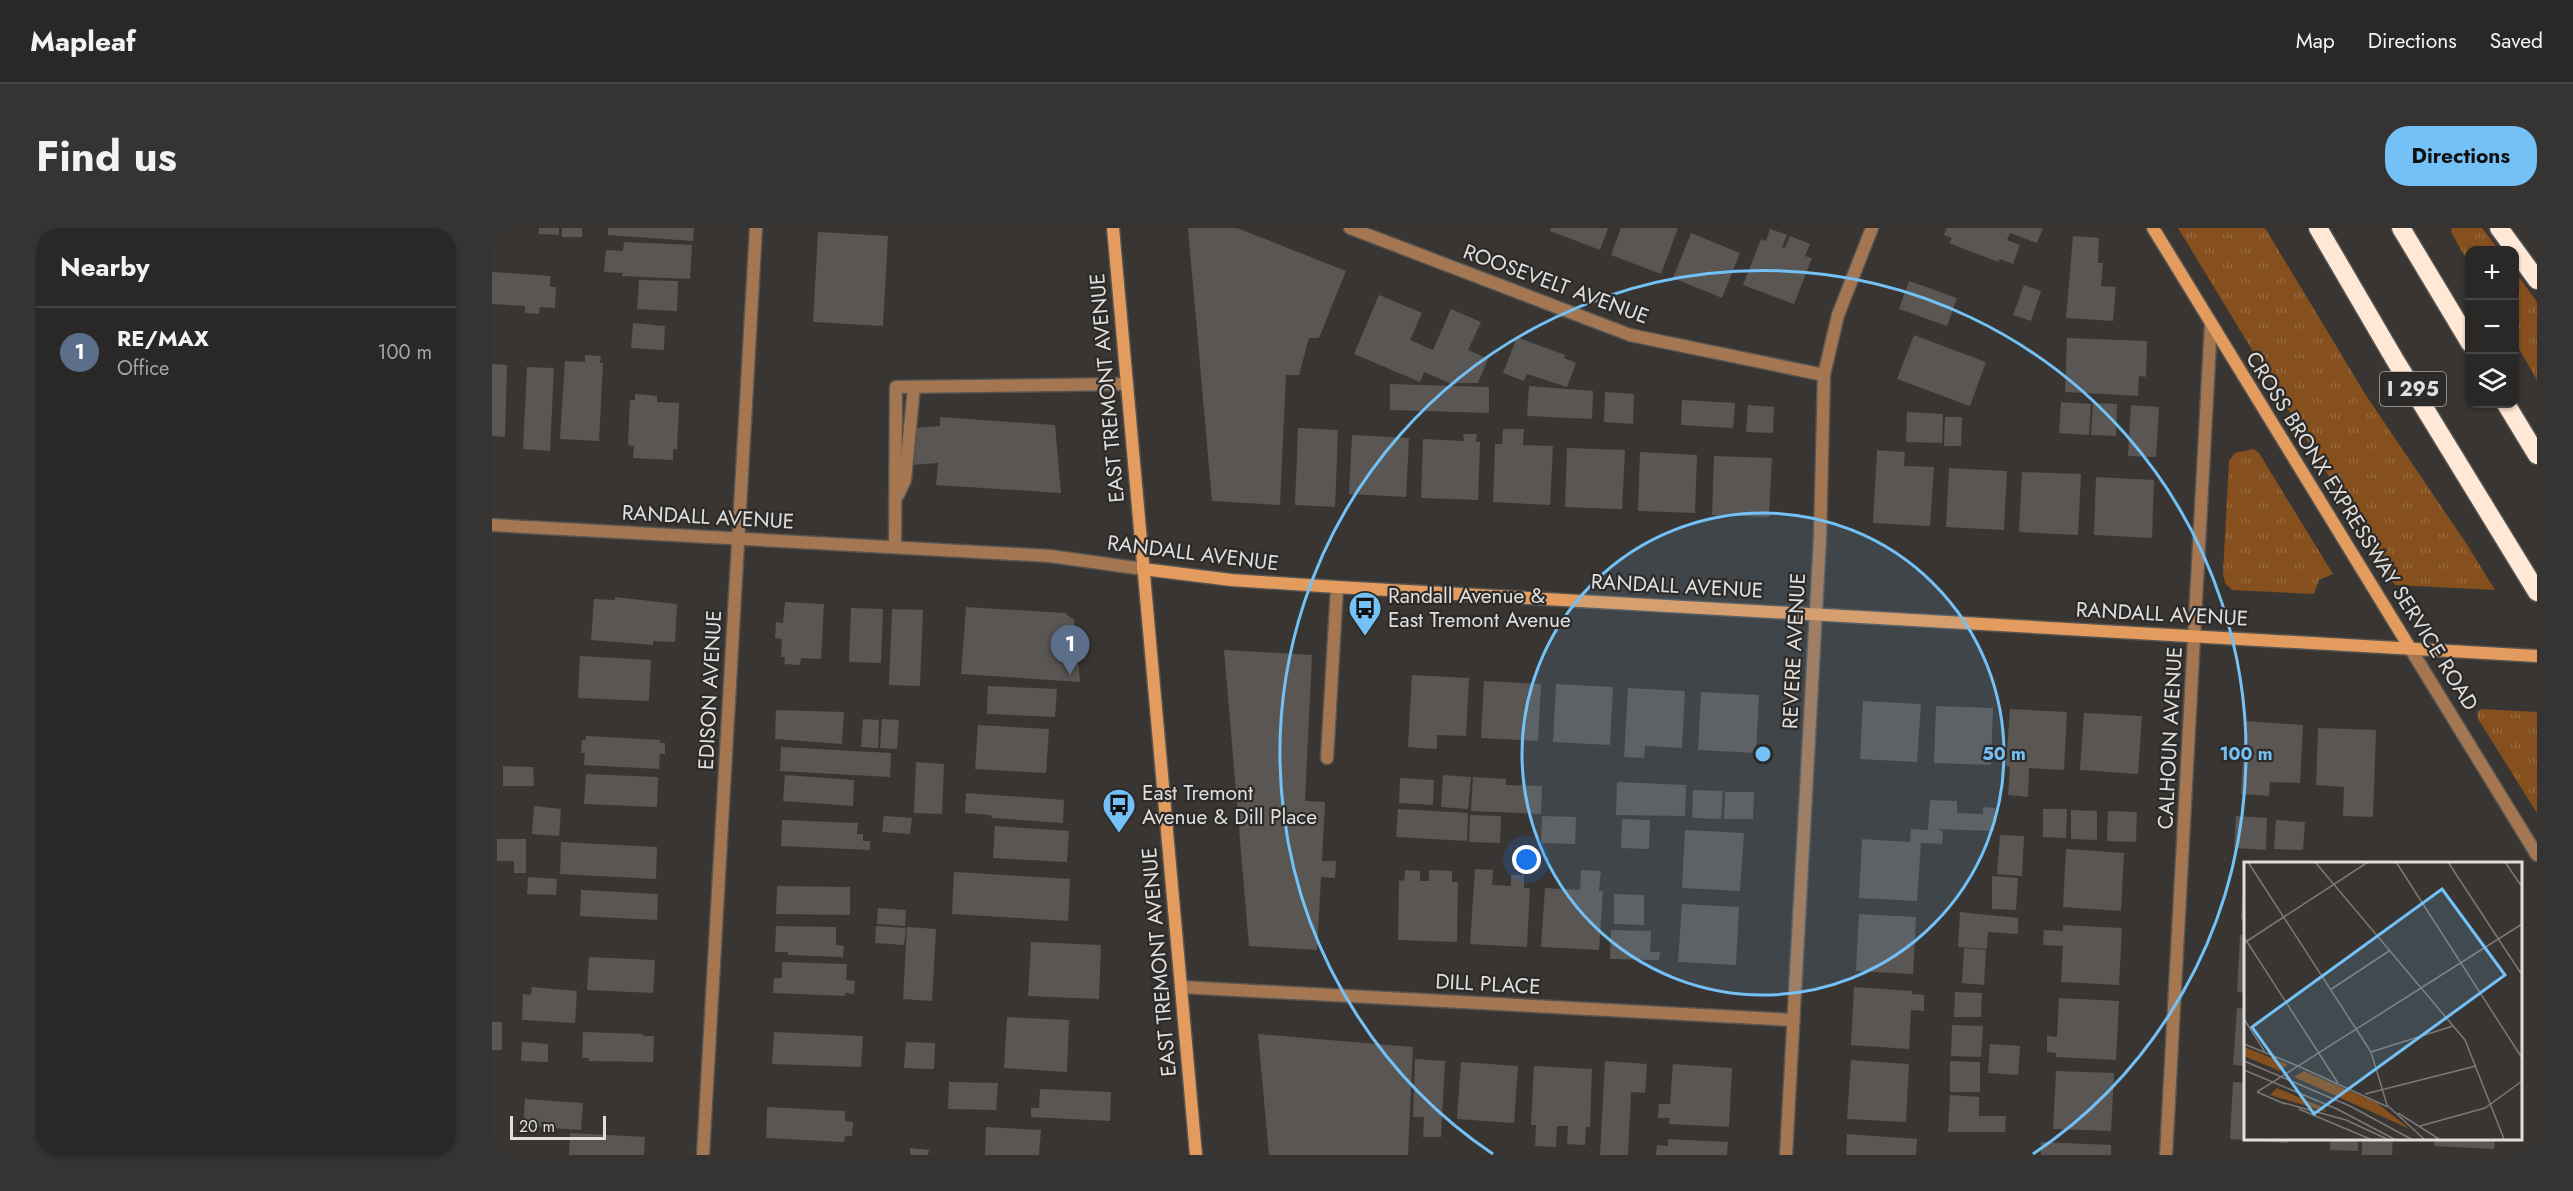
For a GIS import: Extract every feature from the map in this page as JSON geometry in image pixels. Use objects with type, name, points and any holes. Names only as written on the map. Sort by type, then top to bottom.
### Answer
[{"type":"highway","name":"I 295","points":[[2318,228],[2537,592]]},
{"type":"highway","points":[[2401,228],[2465,336]]},
{"type":"highway","points":[[2499,228],[2537,280]]},
{"type":"highway","points":[[2508,408],[2537,455]]},
{"type":"main road","name":"EAST TREMONT AVENUE","points":[[1113,228],[1196,1155]]},
{"type":"main road","name":"CROSS BRONX EXPRESSWAY SERVICE ROAD","points":[[2153,228],[2410,648]]},
{"type":"main road","name":"RANDALL AVENUE","points":[[1143,568],[1231,580],[1337,587],[2537,656]]},
{"type":"street","name":"EDISON AVENUE","points":[[703,1155],[756,228]]},
{"type":"street","name":"ROOSEVELT AVENUE","points":[[1350,228],[1630,335],[1824,375]]},
{"type":"street","name":"REVERE AVENUE","points":[[1786,1155],[1816,614],[1824,375],[1835,324],[1872,228]]},
{"type":"street","name":"CALHOUN AVENUE","points":[[2166,1155],[2211,323]]},
{"type":"street","points":[[895,547],[896,387],[1127,384]]},
{"type":"street","points":[[895,501],[904,480],[914,387]]},
{"type":"street","name":"RANDALL AVENUE","points":[[492,525],[1050,556],[1143,568]]},
{"type":"street","points":[[1327,758],[1337,587]]},
{"type":"street","name":"CROSS BRONX EXPRESSWAY SERVICE ROAD","points":[[2410,648],[2537,855]]},
{"type":"street","name":"DILL PLACE","points":[[1181,987],[1793,1020]]},
{"type":"green space","points":[[2178,228],[2265,228],[2367,397],[2466,543],[2495,590],[2395,585]]},
{"type":"green space","points":[[2452,228],[2482,228],[2496,246],[2465,246],[2465,257],[2451,232]]},
{"type":"green space","points":[[2519,277],[2537,302],[2537,380],[2519,349]]},
{"type":"green space","points":[[2253,449],[2259,453],[2333,574],[2319,580],[2314,594],[2232,590],[2225,583],[2223,573],[2229,461],[2235,453]]},
{"type":"green space","points":[[2481,709],[2537,712],[2537,813],[2478,719],[2477,712]]},
{"type":"building","points":[[539,228],[559,228],[559,235],[539,234]]},
{"type":"building","points":[[562,228],[582,228],[582,237],[562,237]]},
{"type":"building","points":[[608,228],[694,228],[693,241],[608,235]]},
{"type":"building","points":[[1188,228],[1237,228],[1346,271],[1319,338],[1309,338],[1299,375],[1286,375],[1280,505],[1212,501]]},
{"type":"building","points":[[1551,228],[1608,228],[1600,250],[1550,231]]},
{"type":"building","points":[[1621,228],[1678,228],[1661,274],[1611,255]]},
{"type":"building","points":[[1947,228],[2043,228],[2037,243],[2010,233],[2007,240],[2020,245],[2013,264],[2000,259],[1998,262],[1949,243],[1952,238],[1944,235]]},
{"type":"building","points":[[1770,229],[1787,235],[1782,247],[1785,248],[1790,236],[1810,244],[1805,256],[1812,258],[1794,304],[1743,285],[1761,239],[1766,241]]},
{"type":"building","points":[[818,232],[888,236],[883,326],[813,322]]},
{"type":"building","points":[[1691,233],[1740,253],[1722,298],[1673,278]]},
{"type":"building","points":[[2073,236],[2099,238],[2098,263],[2103,263],[2101,286],[2116,287],[2113,321],[2066,318]]},
{"type":"building","points":[[624,242],[692,245],[690,279],[622,276],[623,273],[604,272],[606,250],[623,251]]},
{"type":"building","points":[[492,272],[550,276],[550,287],[556,287],[555,308],[540,307],[539,314],[525,313],[525,306],[492,304]]},
{"type":"building","points":[[639,280],[678,281],[677,311],[637,309]]},
{"type":"building","points":[[1909,281],[1957,298],[1947,326],[1899,309]]},
{"type":"building","points":[[2024,285],[2041,291],[2031,321],[2013,315]]},
{"type":"building","points":[[1379,295],[1422,313],[1410,340],[1433,350],[1451,309],[1481,322],[1468,350],[1488,359],[1478,383],[1454,385],[1424,372],[1420,382],[1354,354]]},
{"type":"building","points":[[633,323],[665,326],[664,350],[631,348]]},
{"type":"building","points":[[1914,335],[1986,362],[1970,406],[1897,379]]},
{"type":"building","points":[[1517,337],[1565,355],[1564,358],[1576,363],[1567,387],[1527,374],[1524,381],[1503,373]]},
{"type":"building","points":[[2067,338],[2147,341],[2146,377],[2139,376],[2138,396],[2065,392]]},
{"type":"building","points":[[585,355],[601,356],[600,363],[603,363],[599,441],[560,439],[565,361],[585,362]]},
{"type":"building","points":[[492,364],[507,365],[505,437],[492,436]]},
{"type":"building","points":[[527,367],[554,368],[550,451],[523,449]]},
{"type":"building","points":[[1390,384],[1489,387],[1489,413],[1390,410]]},
{"type":"building","points":[[1529,386],[1593,391],[1592,419],[1527,416]]},
{"type":"building","points":[[1605,392],[1634,394],[1633,424],[1604,422]]},
{"type":"building","points":[[635,394],[657,396],[657,402],[679,403],[677,449],[673,449],[673,460],[633,458],[634,446],[628,445],[630,400],[635,400]]},
{"type":"building","points":[[1682,400],[1735,403],[1733,428],[1681,425]]},
{"type":"building","points":[[2061,402],[2091,404],[2089,435],[2059,433]]},
{"type":"building","points":[[2093,403],[2117,404],[2116,436],[2091,435]]},
{"type":"building","points":[[1748,405],[1774,407],[1773,433],[1746,432]]},
{"type":"building","points":[[2131,405],[2159,407],[2156,457],[2128,456]]},
{"type":"building","points":[[1907,412],[1943,414],[1942,443],[1906,442]]},
{"type":"building","points":[[940,417],[1055,425],[1061,493],[936,485],[938,463],[911,465],[913,428],[940,426]]},
{"type":"building","points":[[1945,417],[1962,417],[1961,446],[1944,446]]},
{"type":"building","points":[[1298,428],[1338,430],[1335,507],[1295,505]]},
{"type":"building","points":[[1503,429],[1524,429],[1523,445],[1553,446],[1550,505],[1493,502],[1495,444],[1502,444]]},
{"type":"building","points":[[1463,434],[1477,434],[1476,442],[1480,442],[1478,500],[1421,498],[1423,439],[1464,441]]},
{"type":"building","points":[[1352,435],[1409,438],[1406,497],[1349,494]]},
{"type":"building","points":[[1567,448],[1625,450],[1622,509],[1565,507]]},
{"type":"building","points":[[1877,450],[1905,452],[1904,466],[1934,467],[1930,526],[1873,523]]},
{"type":"building","points":[[1640,452],[1697,455],[1695,513],[1638,511]]},
{"type":"building","points":[[1714,456],[1772,458],[1769,517],[1712,515]]},
{"type":"building","points":[[1949,468],[2007,471],[2004,530],[1946,527]]},
{"type":"building","points":[[2022,472],[2081,474],[2078,535],[2019,532]]},
{"type":"building","points":[[2096,477],[2154,480],[2152,538],[2094,535]]},
{"type":"building","points":[[615,597],[677,604],[675,642],[653,641],[653,645],[591,640],[594,599],[615,600]]},
{"type":"building","points":[[785,602],[824,604],[821,659],[801,658],[800,665],[784,664],[785,657],[781,657],[782,639],[775,638],[776,622],[783,623]]},
{"type":"building","points":[[966,607],[1065,613],[1074,620],[1080,682],[961,674]]},
{"type":"building","points":[[851,608],[883,609],[881,663],[849,662]]},
{"type":"building","points":[[892,609],[923,610],[920,686],[889,685]]},
{"type":"building","points":[[1224,650],[1312,655],[1305,801],[1325,802],[1322,861],[1336,861],[1335,878],[1321,877],[1317,950],[1249,946]]},
{"type":"building","points":[[580,656],[651,660],[649,701],[578,698]]},
{"type":"building","points":[[1412,675],[1469,678],[1466,736],[1437,735],[1437,749],[1408,747]]},
{"type":"building","points":[[1484,681],[1541,684],[1538,741],[1481,738]]},
{"type":"building","points":[[1556,684],[1613,687],[1610,745],[1553,742]]},
{"type":"building","points":[[988,686],[1057,689],[1055,717],[987,714]]},
{"type":"building","points":[[1628,688],[1685,691],[1682,748],[1645,746],[1644,758],[1624,757]]},
{"type":"building","points":[[1701,692],[1759,695],[1756,753],[1698,750]]},
{"type":"building","points":[[1863,701],[1921,704],[1917,762],[1860,759]]},
{"type":"building","points":[[1936,706],[1993,708],[1991,765],[1934,763]]},
{"type":"building","points":[[2010,709],[2067,712],[2064,770],[2029,768],[2028,797],[2008,795],[2010,767],[2006,766]]},
{"type":"building","points":[[776,710],[844,712],[842,744],[775,739]]},
{"type":"building","points":[[2084,713],[2142,716],[2138,774],[2080,770]]},
{"type":"building","points":[[863,719],[879,720],[878,748],[861,747]]},
{"type":"building","points":[[882,719],[899,720],[897,749],[880,748]]},
{"type":"building","points":[[2245,721],[2303,725],[2300,783],[2270,782],[2269,796],[2241,794]]},
{"type":"building","points":[[978,725],[1049,729],[1046,773],[975,769]]},
{"type":"building","points":[[2318,728],[2376,730],[2373,817],[2343,816],[2344,787],[2316,785]]},
{"type":"building","points":[[586,736],[660,740],[660,743],[665,743],[665,754],[660,754],[659,769],[584,765],[585,753],[581,753],[582,740],[586,740]]},
{"type":"building","points":[[781,747],[891,753],[890,777],[780,771]]},
{"type":"building","points":[[916,762],[944,764],[942,814],[914,813]]},
{"type":"building","points":[[503,766],[533,767],[534,786],[503,786]]},
{"type":"building","points":[[586,774],[658,777],[657,807],[584,804]]},
{"type":"building","points":[[785,775],[854,780],[853,806],[783,801]]},
{"type":"building","points":[[1443,775],[1471,777],[1468,809],[1441,807]]},
{"type":"building","points":[[1473,777],[1506,779],[1506,785],[1542,786],[1541,814],[1471,811]]},
{"type":"building","points":[[1400,778],[1434,780],[1433,805],[1399,803]]},
{"type":"building","points":[[1617,782],[1686,785],[1685,816],[1616,815]]},
{"type":"building","points":[[1693,790],[1723,791],[1721,819],[1692,818]]},
{"type":"building","points":[[1725,792],[1754,792],[1753,819],[1724,819]]},
{"type":"building","points":[[966,793],[1064,800],[1063,823],[992,818],[991,815],[965,813]]},
{"type":"building","points":[[1930,800],[1957,801],[1957,813],[1983,814],[1983,807],[1995,808],[1994,831],[1936,829],[1943,831],[1942,844],[1921,843],[1917,901],[1859,898],[1862,839],[1910,842],[1911,829],[1928,830]]},
{"type":"building","points":[[534,806],[561,809],[559,836],[532,834]]},
{"type":"building","points":[[1398,809],[1468,813],[1467,841],[1396,837]]},
{"type":"building","points":[[2043,809],[2067,809],[2066,838],[2043,837]]},
{"type":"building","points":[[2071,810],[2097,811],[2097,840],[2071,839]]},
{"type":"building","points":[[2108,811],[2137,812],[2136,842],[2107,841]]},
{"type":"building","points":[[1470,815],[1501,816],[1500,843],[1469,842]]},
{"type":"building","points":[[884,816],[912,818],[910,834],[882,832]]},
{"type":"building","points":[[1542,816],[1576,817],[1575,844],[1541,843]]},
{"type":"building","points":[[2236,816],[2267,818],[2266,850],[2234,848]]},
{"type":"building","points":[[1622,819],[1650,820],[1649,849],[1621,848]]},
{"type":"building","points":[[782,820],[858,823],[857,834],[863,834],[863,841],[870,841],[870,850],[781,846]]},
{"type":"building","points":[[2276,820],[2305,822],[2303,850],[2274,849]]},
{"type":"building","points":[[995,826],[1069,831],[1067,862],[993,858]]},
{"type":"building","points":[[1685,830],[1744,833],[1740,891],[1682,888]]},
{"type":"building","points":[[2000,835],[2024,836],[2022,876],[1997,874]]},
{"type":"building","points":[[497,839],[526,839],[526,873],[514,873],[514,861],[497,861]]},
{"type":"building","points":[[561,842],[657,847],[656,879],[560,874]]},
{"type":"building","points":[[2066,849],[2124,853],[2121,911],[2063,907]]},
{"type":"building","points":[[1475,869],[1493,870],[1492,885],[1511,886],[1511,875],[1524,875],[1524,888],[1530,888],[1527,947],[1470,944]]},
{"type":"building","points":[[1405,870],[1420,871],[1420,881],[1429,881],[1429,870],[1452,871],[1452,882],[1458,882],[1457,942],[1398,940],[1399,880],[1404,881]]},
{"type":"building","points":[[1581,870],[1601,871],[1599,891],[1603,891],[1599,950],[1541,947],[1545,888],[1580,890]]},
{"type":"building","points":[[954,872],[1070,879],[1068,921],[952,914]]},
{"type":"building","points":[[2244,874],[2244,919],[2241,919]]},
{"type":"building","points":[[1992,876],[2018,878],[2016,910],[1992,909]]},
{"type":"building","points":[[528,877],[557,879],[556,895],[527,894]]},
{"type":"building","points":[[777,886],[850,887],[850,915],[776,914]]},
{"type":"building","points":[[581,890],[658,894],[657,920],[580,916]]},
{"type":"building","points":[[1614,894],[1644,895],[1644,925],[1614,924]]},
{"type":"building","points":[[1682,904],[1739,907],[1736,965],[1678,962]]},
{"type":"building","points":[[878,908],[906,910],[905,926],[877,924]]},
{"type":"building","points":[[1960,912],[2018,918],[2018,934],[1988,932],[1987,949],[1958,947]]},
{"type":"building","points":[[1859,914],[1916,917],[1913,974],[1856,971]]},
{"type":"building","points":[[2063,925],[2122,928],[2119,985],[2061,982],[2063,946],[2043,945],[2044,930],[2063,931]]},
{"type":"building","points":[[776,926],[836,927],[836,945],[844,946],[843,957],[788,955],[788,952],[775,952]]},
{"type":"building","points":[[876,926],[906,928],[904,945],[875,943]]},
{"type":"building","points":[[907,927],[936,929],[932,1001],[903,999]]},
{"type":"building","points":[[1611,930],[1651,931],[1650,952],[1660,952],[1659,960],[1610,959]]},
{"type":"building","points":[[2240,935],[2244,935],[2244,993],[2237,992]]},
{"type":"building","points":[[1031,942],[1101,945],[1099,999],[1028,996]]},
{"type":"building","points":[[1964,948],[1986,950],[1984,985],[1962,983]]},
{"type":"building","points":[[589,957],[655,960],[653,993],[587,990]]},
{"type":"building","points":[[782,962],[847,964],[846,980],[855,981],[854,994],[845,993],[845,996],[773,993],[774,978],[782,978]]},
{"type":"building","points":[[532,987],[577,991],[575,1023],[522,1020],[523,994],[531,995]]},
{"type":"building","points":[[1854,987],[1912,991],[1912,994],[1924,995],[1924,1011],[1911,1010],[1909,1049],[1851,1045]]},
{"type":"building","points":[[1955,992],[1982,993],[1981,1017],[1954,1017]]},
{"type":"building","points":[[2059,998],[2119,1001],[2116,1060],[2056,1057],[2056,1053],[2047,1052],[2047,1036],[2057,1037]]},
{"type":"building","points":[[2237,1008],[2244,1009],[2244,1066],[2233,1065]]},
{"type":"building","points":[[1007,1017],[1069,1020],[1067,1072],[1004,1068]]},
{"type":"building","points":[[492,1022],[502,1022],[502,1050],[492,1050]]},
{"type":"building","points":[[1952,1025],[1983,1026],[1981,1057],[1951,1056]]},
{"type":"building","points":[[583,1032],[654,1036],[653,1062],[589,1061],[589,1058],[582,1058]]},
{"type":"building","points":[[774,1032],[863,1036],[861,1067],[772,1064]]},
{"type":"building","points":[[1258,1034],[1413,1047],[1408,1155],[1269,1155]]},
{"type":"building","points":[[522,1042],[548,1044],[548,1062],[521,1061]]},
{"type":"building","points":[[906,1042],[935,1043],[934,1069],[904,1068]]},
{"type":"building","points":[[1990,1044],[2020,1046],[2018,1075],[1988,1073]]},
{"type":"building","points":[[1415,1059],[1445,1061],[1441,1137],[1423,1137],[1424,1117],[1413,1117]]},
{"type":"building","points":[[1851,1060],[1909,1064],[1906,1122],[1847,1119]]},
{"type":"building","points":[[1605,1061],[1647,1064],[1645,1093],[1631,1092],[1628,1155],[1600,1155]]},
{"type":"building","points":[[1950,1061],[1980,1062],[1980,1092],[1950,1092]]},
{"type":"building","points":[[1461,1062],[1518,1066],[1514,1123],[1457,1119]]},
{"type":"building","points":[[1673,1064],[1732,1068],[1729,1127],[1669,1124],[1670,1118],[1658,1118],[1659,1104],[1670,1104]]},
{"type":"building","points":[[1534,1066],[1592,1069],[1590,1127],[1586,1127],[1585,1145],[1567,1144],[1568,1126],[1557,1126],[1556,1147],[1535,1146],[1536,1125],[1531,1125]]},
{"type":"building","points":[[2056,1071],[2114,1073],[2111,1131],[2053,1129]]},
{"type":"building","points":[[949,1082],[998,1083],[996,1110],[948,1109]]},
{"type":"building","points":[[2233,1082],[2244,1083],[2244,1140],[2230,1139]]},
{"type":"building","points":[[1040,1089],[1111,1092],[1110,1121],[1031,1117],[1031,1108],[1039,1108]]},
{"type":"building","points":[[1950,1095],[1979,1097],[1979,1116],[2006,1116],[2005,1132],[1948,1132]]},
{"type":"building","points":[[525,1099],[583,1103],[581,1130],[523,1126]]},
{"type":"building","points":[[767,1107],[845,1111],[845,1121],[853,1122],[852,1136],[845,1136],[844,1142],[766,1138]]},
{"type":"building","points":[[986,1127],[1041,1130],[1039,1155],[985,1155]]},
{"type":"building","points":[[570,1133],[645,1137],[644,1155],[569,1155]]},
{"type":"building","points":[[1847,1134],[1917,1139],[1916,1155],[1846,1155]]},
{"type":"building","points":[[1668,1139],[1728,1142],[1727,1155],[1656,1155],[1657,1145],[1668,1146]]},
{"type":"building","points":[[2244,1140],[2288,1140],[2288,1143]]},
{"type":"building","points":[[2330,1140],[2358,1140],[2358,1151],[2330,1150]]},
{"type":"building","points":[[2362,1140],[2393,1140],[2392,1155],[2362,1155]]},
{"type":"building","points":[[2435,1140],[2495,1140],[2494,1149],[2434,1146]]},
{"type":"building","points":[[2041,1142],[2111,1145],[2111,1155],[2041,1155]]},
{"type":"building","points":[[910,1148],[929,1150],[928,1155],[910,1155]]},
{"type":"place","name":"Randall Avenue & East Tremont Avenue","points":[[1365,637]]},
{"type":"place","name":"RE/MAX","points":[[1070,675]]},
{"type":"place","name":"East Tremont Avenue & Dill Place","points":[[1119,834]]}]
